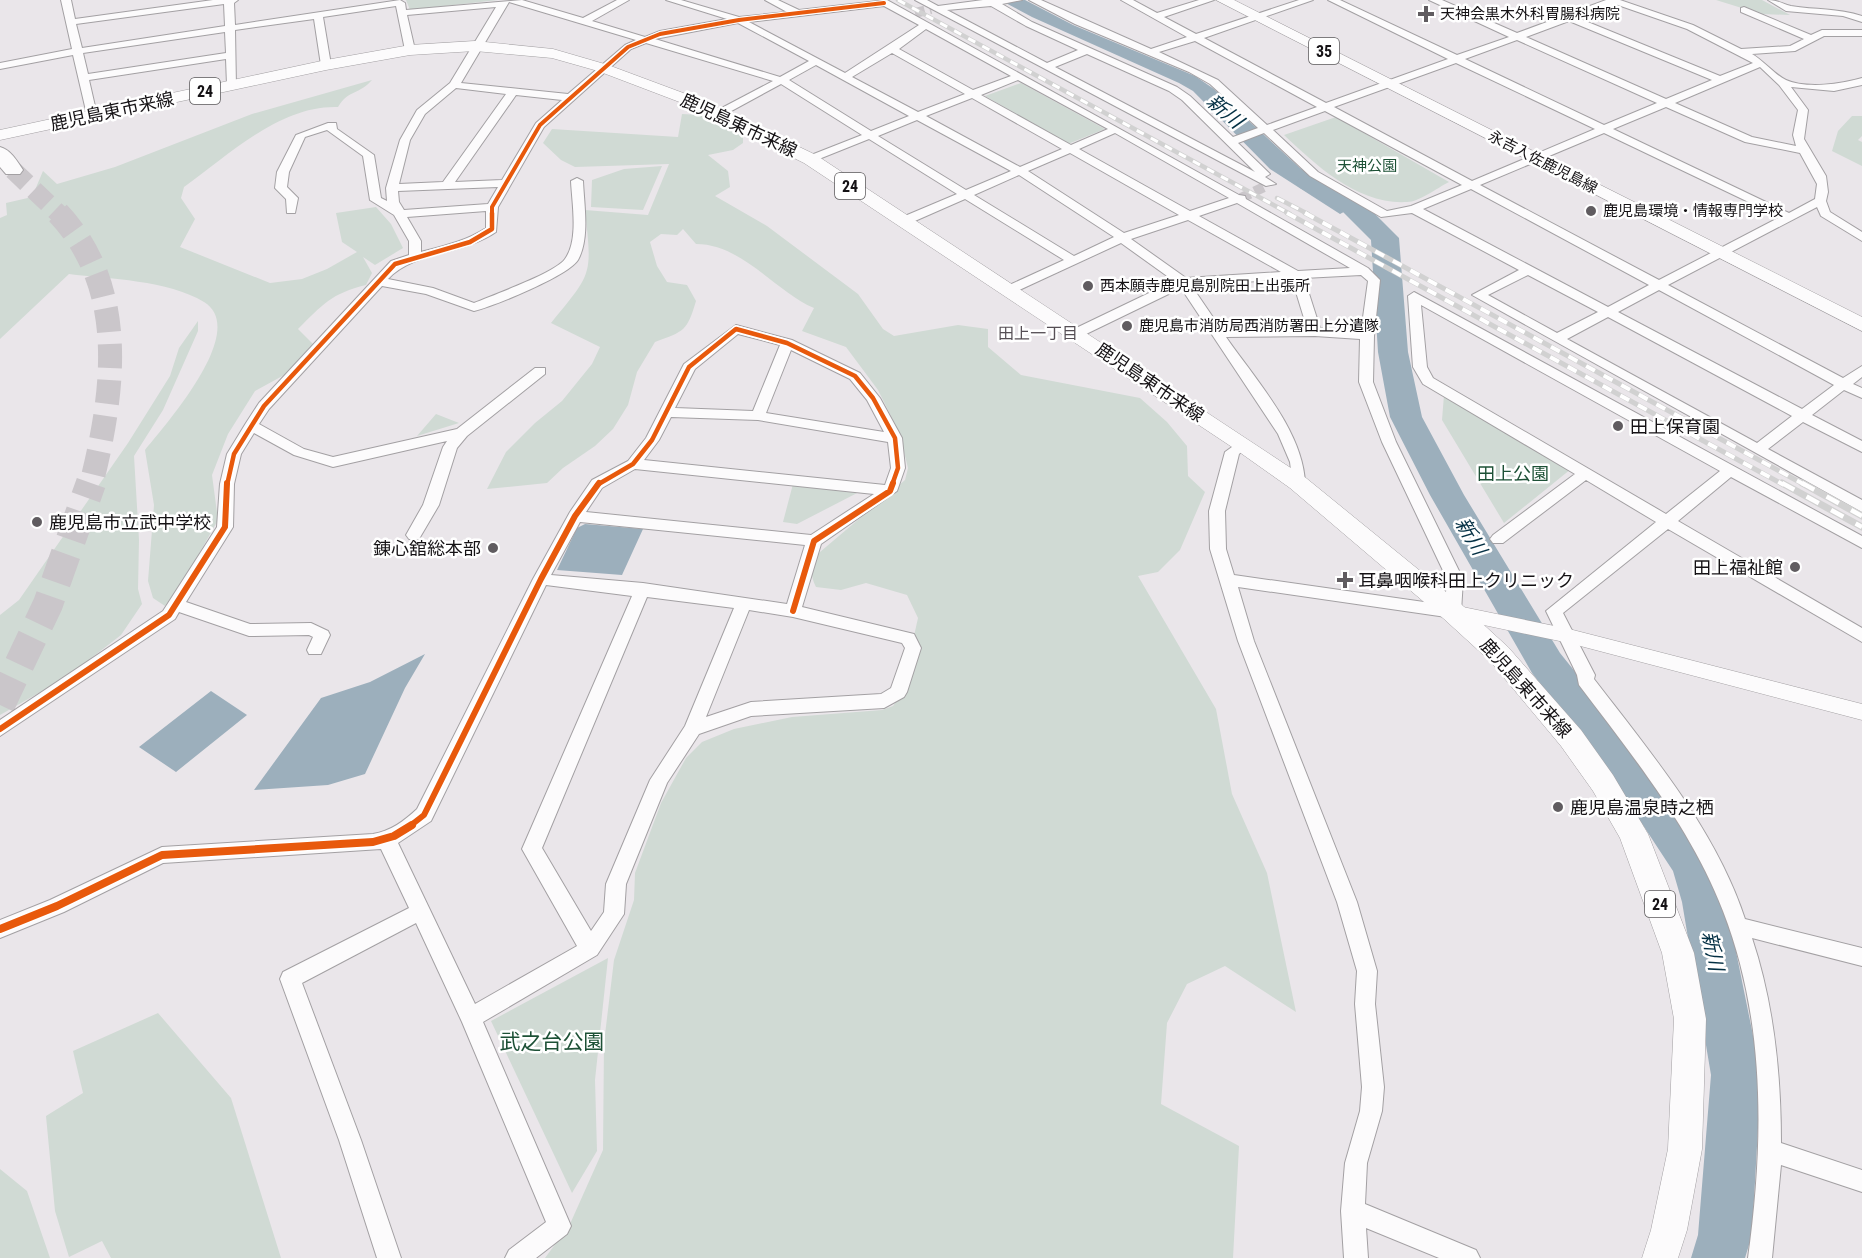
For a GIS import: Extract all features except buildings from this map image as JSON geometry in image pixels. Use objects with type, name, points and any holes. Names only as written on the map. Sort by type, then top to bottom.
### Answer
[{"type":"highway","points":[[0,153],[13,170]]},
{"type":"main road","name":"永吉入佐鹿児島線","points":[[1223,0],[1862,325]]},
{"type":"main road","name":"鹿児島東市来線","points":[[0,135],[326,64],[410,50],[475,46],[553,54],[603,68],[720,114],[810,159],[1243,444],[1298,483],[1468,614],[1571,738],[1603,783],[1633,834],[1678,953],[1690,1019],[1685,1149],[1678,1191],[1660,1258]]},
{"type":"street","points":[[66,0],[92,115]]},
{"type":"street","points":[[72,22],[230,0],[232,85]]},
{"type":"street","points":[[585,21],[624,0]]},
{"type":"street","points":[[671,0],[739,20],[1020,171],[1091,215],[1183,282],[1285,434],[1297,462],[1298,483]]},
{"type":"street","points":[[770,0],[797,12]]},
{"type":"street","points":[[920,0],[1268,185],[1267,177],[1186,98],[1173,89],[990,2]]},
{"type":"street","points":[[934,9],[1017,0]]},
{"type":"street","points":[[1034,0],[1214,82],[1314,174],[1385,215],[1414,209],[1761,63]]},
{"type":"street","points":[[1126,0],[1862,394]]},
{"type":"street","points":[[1157,16],[1209,0]]},
{"type":"street","points":[[1333,0],[1788,217]]},
{"type":"street","points":[[1434,0],[1749,141],[1805,151]]},
{"type":"street","points":[[1773,0],[1786,8],[1844,13],[1862,19]]},
{"type":"street","points":[[415,256],[415,241],[402,214],[393,202],[392,188],[405,140],[421,112],[454,85],[475,46],[506,1]]},
{"type":"street","points":[[0,66],[78,51],[229,28],[401,5],[506,1],[585,21],[781,80],[1072,260]]},
{"type":"street","points":[[0,729],[169,615],[225,527],[227,484],[234,454],[264,406],[395,264],[415,256],[482,238],[492,229],[492,207],[540,125],[573,98],[628,46],[644,39],[739,20],[882,1],[911,14],[924,26],[1116,129],[1240,199],[1364,271],[1374,280],[1367,336],[1366,382],[1389,442],[1455,579],[1468,614]]},
{"type":"street","points":[[1151,52],[1302,1]]},
{"type":"street","points":[[1230,142],[1613,1],[1690,27],[1761,63],[1783,83],[1803,110],[1799,139],[1820,173],[1824,193],[1820,201],[1558,338]]},
{"type":"street","points":[[401,5],[410,50]]},
{"type":"street","points":[[1744,10],[1811,38]]},
{"type":"street","points":[[318,16],[326,64]]},
{"type":"street","points":[[1570,18],[1720,80]]},
{"type":"street","points":[[846,76],[892,49],[924,26]]},
{"type":"street","points":[[1738,52],[1792,49],[1811,38],[1834,32],[1862,33]]},
{"type":"street","points":[[892,49],[1297,276],[1315,332]]},
{"type":"street","points":[[1045,67],[1087,50]]},
{"type":"street","points":[[84,78],[232,55]]},
{"type":"street","points":[[720,114],[817,61]]},
{"type":"street","points":[[810,159],[921,117],[1019,76]]},
{"type":"street","points":[[1783,83],[1836,87],[1851,86],[1862,81]]},
{"type":"street","points":[[454,85],[573,98]]},
{"type":"street","points":[[447,185],[514,90]]},
{"type":"street","points":[[291,211],[292,198],[281,188],[283,172],[301,135],[332,125],[332,130],[368,155],[376,200],[402,214],[492,207]]},
{"type":"street","points":[[904,221],[1116,129]]},
{"type":"street","points":[[378,281],[429,291],[474,307],[555,274],[572,261],[579,232],[578,181]]},
{"type":"street","points":[[392,188],[506,183]]},
{"type":"street","points":[[1009,290],[1122,238],[1240,199]]},
{"type":"street","points":[[1820,201],[1825,214],[1862,237]]},
{"type":"street","points":[[1414,209],[1862,447]]},
{"type":"street","points":[[1528,270],[1478,295],[1862,507]]},
{"type":"street","points":[[1077,333],[1183,282],[1364,271]]},
{"type":"street","points":[[1862,543],[1414,296],[1420,367],[1428,381],[1862,636]]},
{"type":"street","points":[[0,929],[36,916],[94,889],[133,866],[162,855],[387,841],[408,829],[424,815],[541,579],[575,516],[597,484],[633,464],[652,440],[689,367],[736,329],[787,343],[855,376],[873,398],[895,438],[898,468],[890,491],[814,541],[575,516]]},
{"type":"street","points":[[1219,333],[1315,332],[1367,336]]},
{"type":"street","points":[[758,416],[787,343]]},
{"type":"street","points":[[1758,449],[1862,370]]},
{"type":"street","points":[[414,535],[431,505],[450,447],[462,433],[540,371]]},
{"type":"street","points":[[667,411],[758,416],[895,438]]},
{"type":"street","points":[[251,426],[299,452],[333,462],[462,433]]},
{"type":"street","points":[[1243,444],[1232,452],[1217,511],[1218,549],[1246,641],[1347,902],[1367,971],[1365,1004],[1373,1087],[1371,1111],[1356,1163],[1353,1211],[1356,1258]]},
{"type":"street","points":[[633,464],[890,491]]},
{"type":"street","points":[[1730,471],[1554,611],[1569,636],[1574,657],[1586,675],[1585,681],[1680,812],[1714,869],[1739,926],[1754,981],[1767,1068],[1769,1150],[1765,1227],[1760,1258]]},
{"type":"street","points":[[1498,538],[1584,474]]},
{"type":"street","points":[[793,611],[814,541]]},
{"type":"street","points":[[541,579],[643,589],[793,611],[908,638],[913,648],[898,692],[884,701],[751,709],[693,729]]},
{"type":"street","points":[[1229,580],[1468,614],[1569,636],[1862,712]]},
{"type":"street","points":[[590,949],[532,849],[643,589]]},
{"type":"street","points":[[471,1018],[590,949],[614,914],[616,884],[659,780],[693,729],[744,603]]},
{"type":"street","points":[[176,605],[249,630],[310,629],[322,635],[315,650]]},
{"type":"street","points":[[387,841],[471,1018],[559,1226],[517,1258]]},
{"type":"street","points":[[389,1258],[350,1140],[290,979],[421,911]]},
{"type":"street","points":[[1739,926],[1862,957]]},
{"type":"street","points":[[1769,1150],[1862,1181]]},
{"type":"street","points":[[1353,1211],[1468,1258]]},
{"type":"green space","points":[[406,0],[498,0],[410,10]]},
{"type":"green space","points":[[1716,0],[1762,0],[1790,15],[1761,14]]},
{"type":"green space","points":[[372,80],[346,97],[338,107],[296,114],[256,134],[184,187],[181,198],[195,219],[180,247],[270,283],[302,279],[327,269],[357,252],[342,242],[336,213],[376,207],[391,224],[403,248],[375,265],[363,257],[372,273],[366,285],[336,296],[314,313],[298,329],[313,344],[286,374],[255,391],[228,434],[212,475],[218,520],[191,568],[165,606],[153,598],[148,581],[154,505],[145,450],[185,400],[211,355],[217,333],[215,315],[204,302],[173,289],[138,282],[69,274],[0,339],[0,218],[7,215],[6,203],[32,197],[43,171],[57,184],[115,167],[252,114]]},
{"type":"green space","points":[[1021,83],[1105,129],[1068,144],[985,96]]},
{"type":"green space","points":[[682,114],[700,115],[743,135],[743,143],[733,150],[708,155],[728,171],[730,187],[715,196],[767,226],[858,294],[883,329],[894,336],[958,325],[988,329],[988,347],[1021,375],[1140,398],[1167,422],[1187,446],[1188,476],[1205,492],[1180,550],[1158,572],[1138,576],[1216,709],[1232,794],[1267,873],[1296,1012],[1225,966],[1187,984],[1167,1023],[1161,1104],[1239,1146],[1233,1258],[545,1258],[570,1224],[603,1150],[604,1043],[614,960],[634,900],[635,873],[661,803],[686,758],[702,742],[734,729],[792,717],[882,710],[893,706],[901,694],[918,618],[907,595],[866,583],[841,590],[816,587],[812,577],[813,565],[820,552],[905,480],[908,468],[899,432],[878,390],[846,347],[802,331],[814,308],[743,260],[713,246],[696,244],[683,229],[677,235],[661,234],[650,242],[657,266],[667,282],[687,285],[696,301],[693,311],[683,329],[655,342],[637,372],[628,405],[613,429],[547,483],[487,489],[506,452],[535,423],[562,401],[592,364],[600,347],[551,323],[575,293],[586,272],[589,248],[585,210],[648,215],[669,164],[575,167],[561,160],[543,143],[552,129],[678,137]]},
{"type":"green space","points":[[1852,116],[1862,116],[1862,136],[1858,140],[1862,142],[1862,166],[1832,151],[1838,131]]},
{"type":"green space","name":"天神公園","points":[[1336,117],[1449,182],[1422,197],[1407,202],[1372,197],[1355,190],[1324,171],[1284,135]]},
{"type":"green space","points":[[662,166],[643,210],[591,207],[592,180],[624,169]]},
{"type":"green space","points":[[198,321],[198,331],[163,410],[134,456],[139,540],[138,589],[142,604],[121,635],[67,677],[0,715],[0,615],[19,600],[128,443],[170,376],[179,348]]},
{"type":"green space","name":"田上公園","points":[[1444,395],[1571,469],[1504,523],[1442,420]]},
{"type":"green space","points":[[436,414],[459,423],[417,436]]},
{"type":"green space","points":[[793,484],[861,491],[797,524],[783,522]]},
{"type":"green space","name":"武之台公園","points":[[608,958],[595,1080],[597,1151],[572,1193],[491,1021]]},
{"type":"green space","points":[[158,1013],[231,1098],[281,1258],[111,1258],[102,1241],[69,1257],[55,1211],[46,1116],[83,1093],[73,1051]]},
{"type":"green space","points":[[0,1169],[27,1191],[50,1258],[0,1258]]},
{"type":"water","points":[[1000,0],[1025,0],[1073,25],[1195,76],[1214,89],[1300,168],[1357,205],[1340,214],[1270,169],[1193,91]]},
{"type":"water","points":[[585,524],[643,529],[622,575],[557,570],[577,528]]},
{"type":"water","points":[[425,654],[405,688],[365,774],[328,785],[254,790],[321,698],[370,682]]},
{"type":"water","points":[[211,691],[247,715],[176,772],[139,747]]},
{"type":"waterway","name":"新川","points":[[1309,183],[1350,204],[1385,238],[1393,352],[1406,417],[1447,495],[1546,663],[1631,772],[1693,865],[1704,902],[1736,1075],[1725,1235],[1718,1258]]},
{"type":"tunnel","points":[[915,13],[931,9]]},
{"type":"tunnel","points":[[13,170],[58,213]]},
{"type":"tunnel","points":[[1241,198],[1266,186]]},
{"type":"tunnel","points":[[58,213],[81,243],[96,274],[106,308],[110,343],[106,414],[91,485]]},
{"type":"tunnel","points":[[0,705],[48,604],[91,483]]},
{"type":"railway","points":[[898,0],[1290,214]]},
{"type":"railway","points":[[1277,198],[1308,214]]},
{"type":"railway","points":[[1287,213],[1784,485]]},
{"type":"railway","points":[[1305,213],[1805,485]]},
{"type":"railway","points":[[1782,483],[1862,527]]},
{"type":"railway","points":[[1802,483],[1862,516]]},
{"type":"cycle path","points":[[0,729],[169,615],[225,527],[227,484],[234,454],[264,406],[395,264],[470,242],[492,229],[492,207],[540,125],[628,47],[660,34],[739,20],[884,3]]},
{"type":"cycle path","points":[[0,929],[57,906],[162,855],[381,841],[394,836],[418,820],[424,815],[541,579],[575,516],[597,484],[633,464],[652,440],[689,367],[736,329],[787,343],[855,376],[873,398],[895,438],[898,468],[890,491],[814,541],[793,611]]},
{"type":"place","name":"天神会黒木外科胃腸科病院","points":[[1426,14]]},
{"type":"place","name":"鹿児島環境・情報専門学校","points":[[1591,211]]},
{"type":"place","name":"西本願寺鹿児島別院田上出張所","points":[[1088,286]]},
{"type":"place","name":"鹿児島市消防局西消防署田上分遣隊","points":[[1127,326]]},
{"type":"place","name":"田上保育園","points":[[1618,426]]},
{"type":"place","name":"鹿児島市立武中学校","points":[[37,522]]},
{"type":"place","name":"錬心舘総本部","points":[[493,548]]},
{"type":"place","name":"田上福祉館","points":[[1795,567]]},
{"type":"place","name":"耳鼻咽喉科田上クリニック","points":[[1345,580]]},
{"type":"place","name":"鹿児島温泉時之栖","points":[[1558,807]]},
{"type":"district","name":"田上一丁目","points":[[1038,333]]}]
